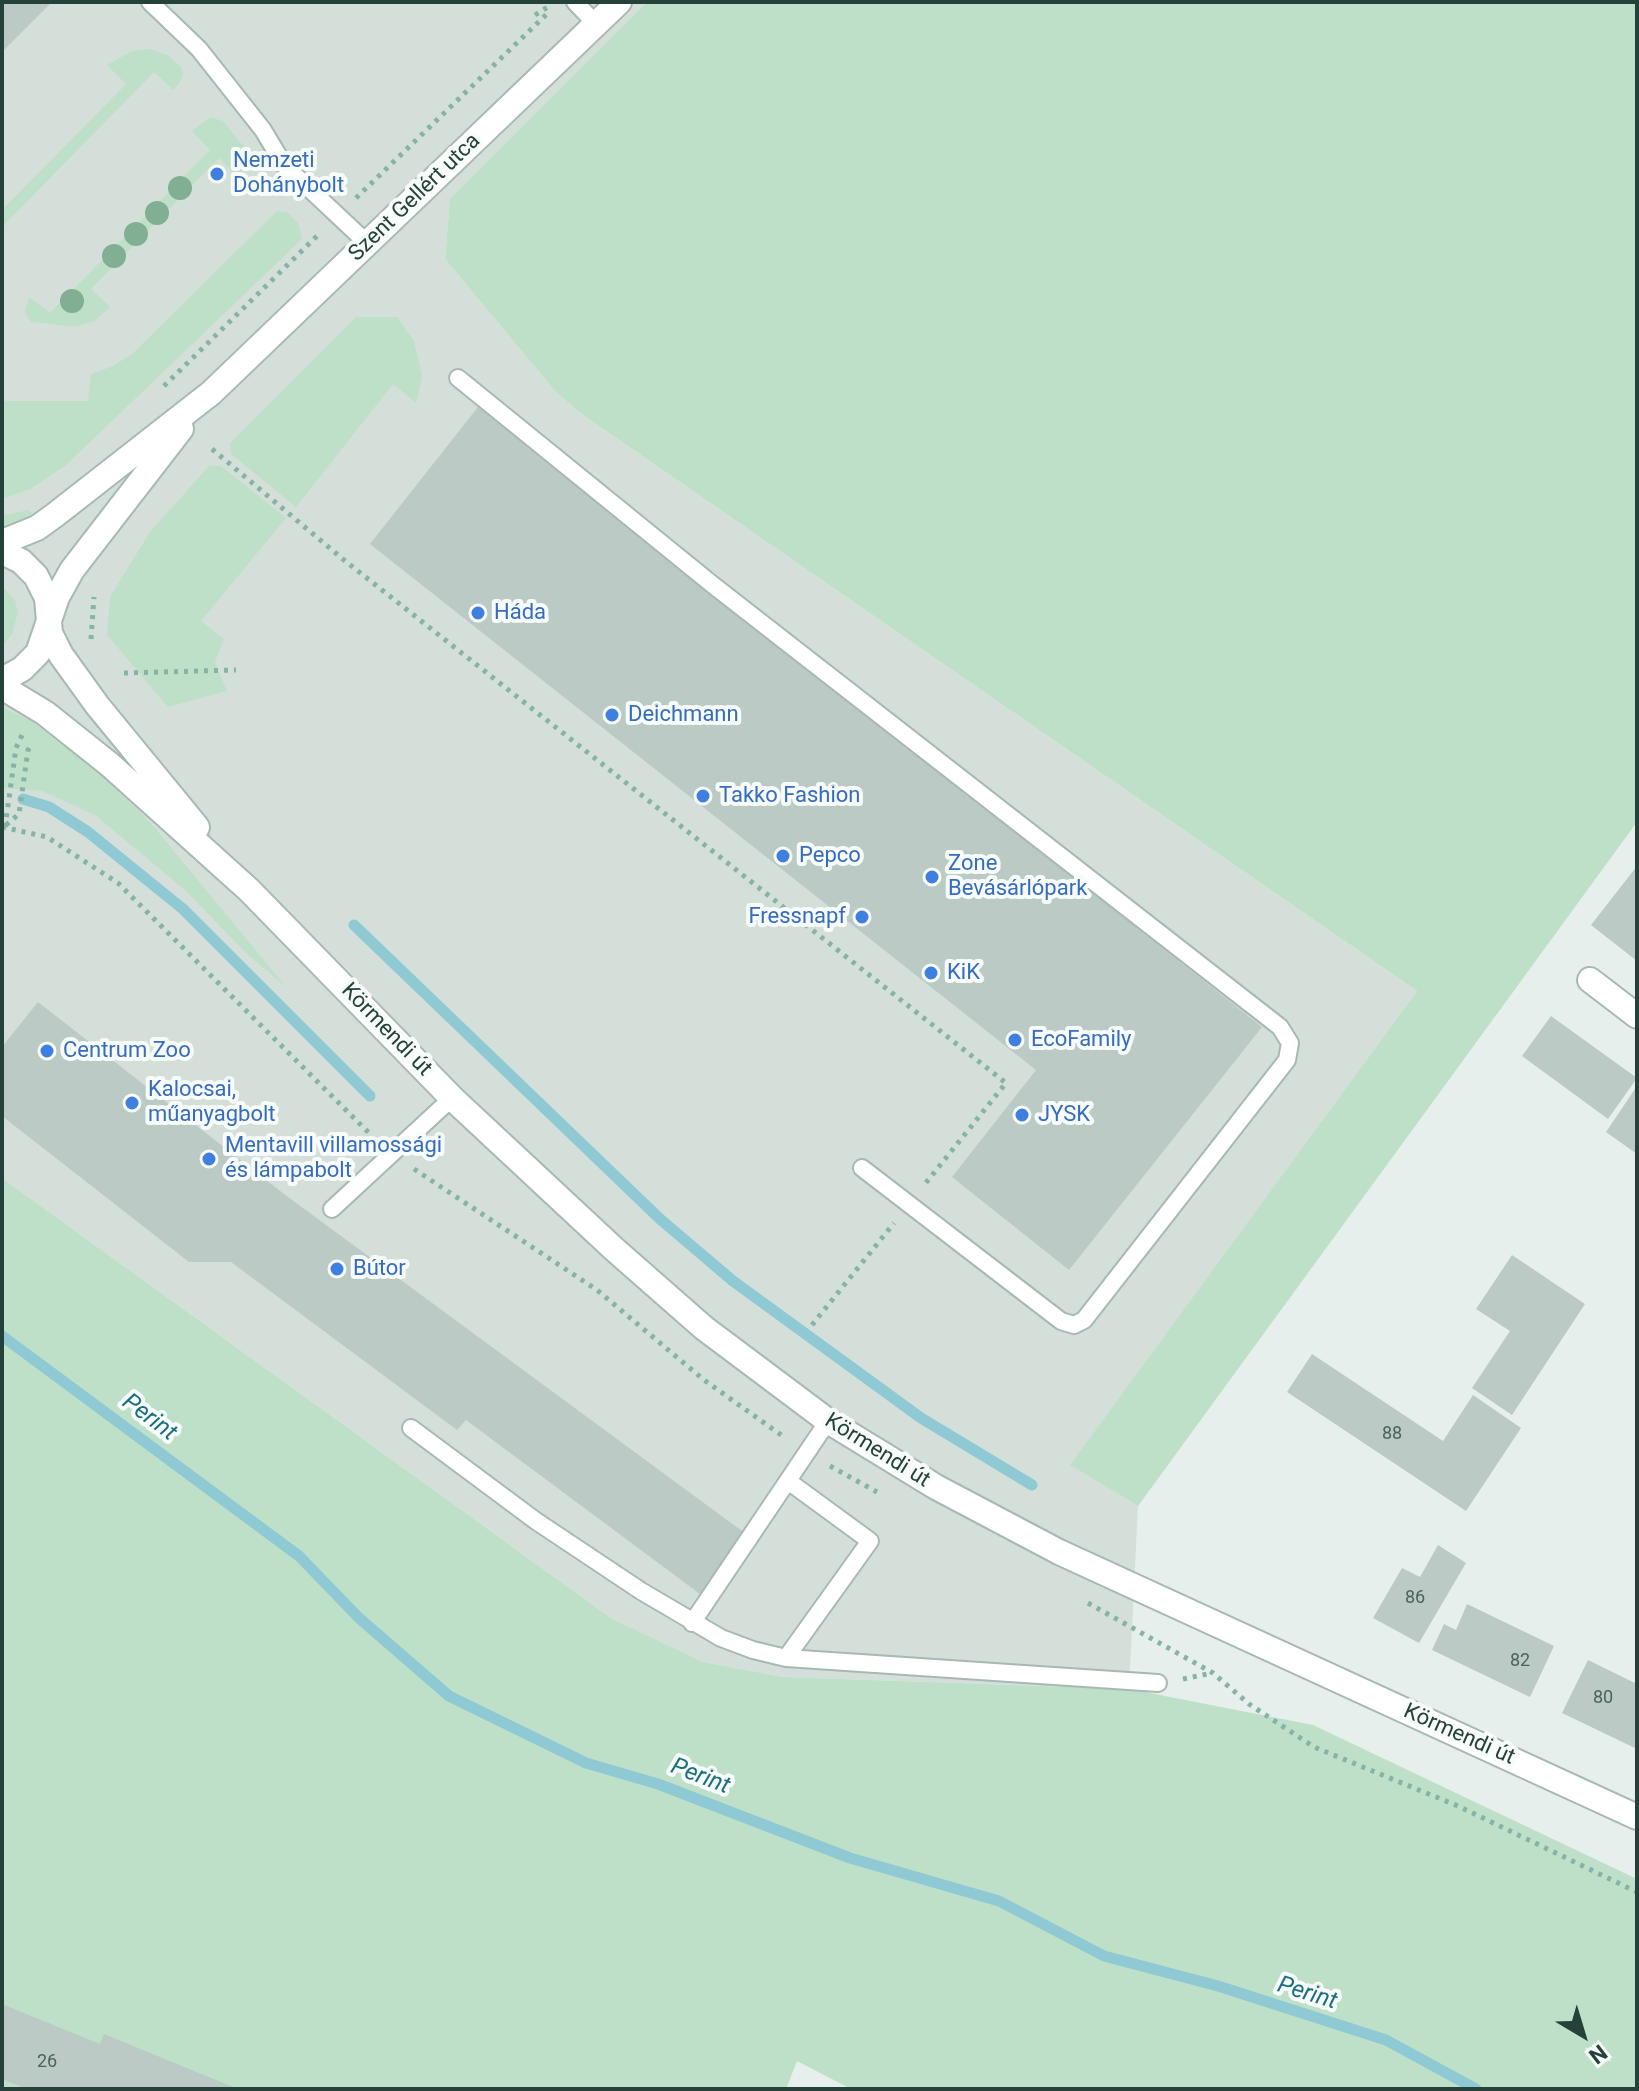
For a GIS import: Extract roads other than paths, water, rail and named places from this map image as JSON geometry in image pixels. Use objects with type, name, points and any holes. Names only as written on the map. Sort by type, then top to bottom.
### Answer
[{"type":"street","name":"Szent Gellért utca","points":[[2,542],[46,522],[211,393],[619,2]]},
{"type":"street","name":"Szent Gellért utca","points":[[2,680],[22,669],[38,653],[48,620],[81,557],[211,393]]},
{"type":"street","name":"Körmendi út","points":[[2,552],[21,561],[36,576],[47,598],[48,620],[55,643],[87,692],[249,890]]},
{"type":"street","name":"Körmendi út","points":[[2,687],[29,702],[109,764],[249,890],[452,1098],[561,1202],[704,1328],[828,1421],[936,1487],[1059,1552],[1637,1817]]},
{"type":"street","points":[[1590,980],[1637,1016]]},
{"type":"lane","points":[[150,2],[199,49],[263,130],[284,165],[367,243]]},
{"type":"lane","points":[[575,2],[596,24]]},
{"type":"lane","points":[[458,378],[713,585],[1280,1027],[1290,1043],[1287,1060],[1084,1320],[1074,1325],[1061,1321],[862,1168]]},
{"type":"lane","points":[[332,1209],[389,1153],[452,1098]]},
{"type":"lane","points":[[692,1623],[828,1421]]},
{"type":"lane","points":[[411,1428],[536,1521],[692,1623],[721,1638],[786,1658],[1158,1683]]},
{"type":"lane","points":[[786,1658],[870,1541],[788,1481]]},
{"type":"waterway","points":[[23,799],[49,807],[88,832],[183,909],[370,1096]]},
{"type":"waterway","points":[[354,925],[660,1219],[733,1281],[921,1418],[1032,1485]]},
{"type":"waterway","name":"Perint","points":[[2,1336],[299,1556],[359,1618],[449,1696],[586,1763],[658,1784],[850,1858],[999,1901],[1104,1956],[1218,1986],[1386,2040],[1476,2089]]},
{"type":"place","name":"Nemzeti Dohánybolt","points":[[217,174]]},
{"type":"place","name":"Háda","points":[[478,613]]},
{"type":"place","name":"Deichmann","points":[[612,715]]},
{"type":"place","name":"Takko Fashion","points":[[703,796]]},
{"type":"place","name":"Pepco","points":[[783,856]]},
{"type":"place","name":"Zone Bevásárlópark","points":[[932,877]]},
{"type":"place","name":"Fressnapf","points":[[862,917]]},
{"type":"place","name":"KiK","points":[[931,973]]},
{"type":"place","name":"EcoFamily","points":[[1015,1040]]},
{"type":"place","name":"Centrum Zoo","points":[[47,1051]]},
{"type":"place","name":"Kalocsai, műanyagbolt","points":[[132,1103]]},
{"type":"place","name":"JYSK","points":[[1022,1115]]},
{"type":"place","name":"Mentavill villamossági és lámpabolt","points":[[209,1159]]},
{"type":"place","name":"Bútor","points":[[337,1269]]}]
